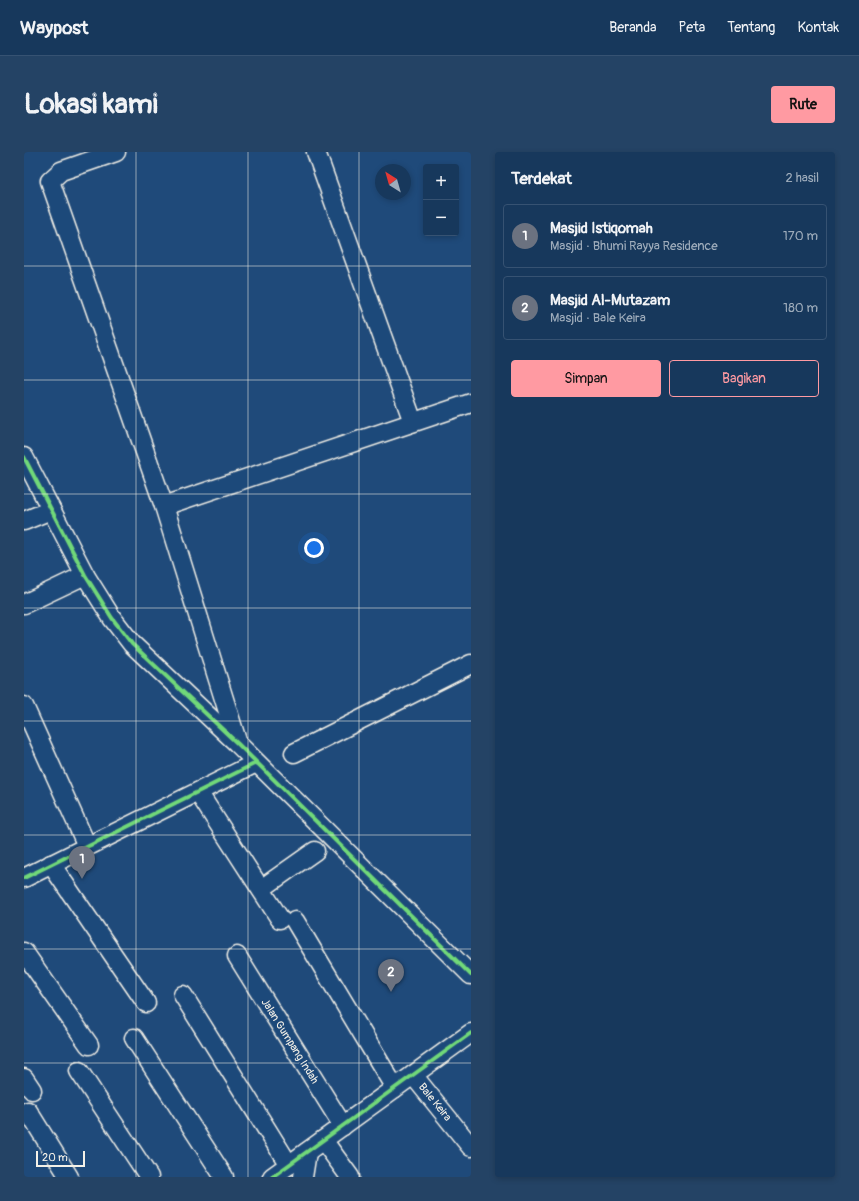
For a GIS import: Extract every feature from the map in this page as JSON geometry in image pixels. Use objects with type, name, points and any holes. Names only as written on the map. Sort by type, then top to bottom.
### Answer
[{"type":"street","points":[[116,152],[61,171],[50,181],[164,506],[238,744]]},
{"type":"street","points":[[316,152],[413,422]]},
{"type":"street","points":[[164,506],[471,403]]},
{"type":"street","points":[[24,457],[85,575],[112,618],[132,644],[238,744],[471,975]]},
{"type":"street","points":[[24,521],[51,510]]},
{"type":"street","points":[[24,604],[85,575]]},
{"type":"street","points":[[294,753],[471,664]]},
{"type":"street","points":[[24,706],[88,846]]},
{"type":"street","points":[[24,878],[256,763]]},
{"type":"street","points":[[198,792],[261,889],[287,920],[395,1088]]},
{"type":"street","points":[[261,889],[315,851]]},
{"type":"street","points":[[51,864],[146,1004]]},
{"type":"street","points":[[24,952],[89,1045]]},
{"type":"street","name":"Jalan Gumpang Indah","points":[[237,956],[343,1126]]},
{"type":"street","points":[[183,996],[289,1165]]},
{"type":"street","points":[[272,1177],[471,1033]]},
{"type":"street","points":[[134,1038],[224,1177]]},
{"type":"street","points":[[79,1071],[149,1177]]},
{"type":"street","name":"Bale Keira","points":[[413,1075],[471,1147]]},
{"type":"street","points":[[28,1111],[69,1177]]},
{"type":"street","points":[[323,1140],[350,1177]]},
{"type":"street","points":[[303,1177],[307,1152]]},
{"type":"cycle path","points":[[24,457],[85,575],[112,618],[132,644],[238,744],[471,975]]},
{"type":"cycle path","points":[[24,878],[256,763]]},
{"type":"cycle path","points":[[272,1177],[471,1033]]},
{"type":"place","name":"Masjid Istiqomah","points":[[82,879]]},
{"type":"place","name":"Masjid Al-Mutazam","points":[[391,992]]}]
